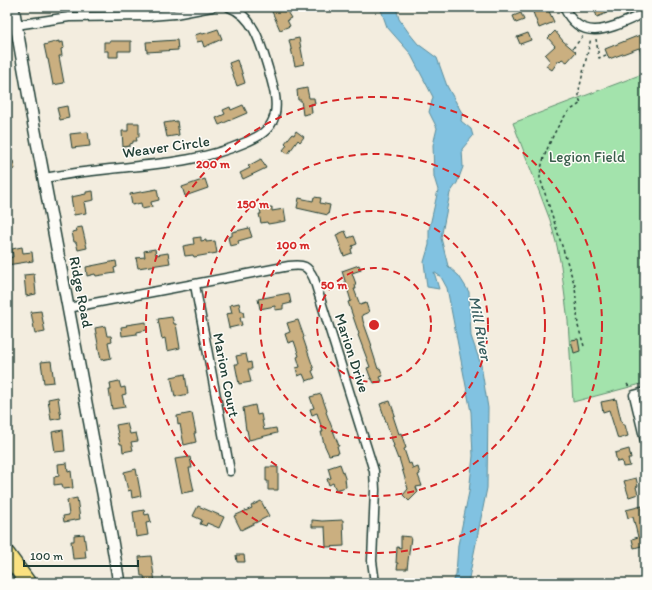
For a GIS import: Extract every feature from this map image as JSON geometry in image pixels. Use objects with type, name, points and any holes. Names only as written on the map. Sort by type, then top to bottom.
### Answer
[{"type":"highway","points":[[7,554],[28,583]]},
{"type":"main road","name":"Ridge Road","points":[[13,7],[119,583]]},
{"type":"street","points":[[16,25],[69,17],[149,16],[175,14],[212,7]]},
{"type":"street","name":"Weaver Circle","points":[[44,178],[79,172],[148,165],[207,156],[235,147],[263,133],[270,125],[276,108],[268,70],[254,31],[247,19],[239,11],[229,7]]},
{"type":"street","points":[[564,7],[573,22],[589,30],[608,28],[645,14]]},
{"type":"street","name":"Marion Drive","points":[[68,308],[300,265],[308,268],[312,274],[374,471],[375,490],[372,546],[375,583]]},
{"type":"street","name":"Marion Court","points":[[195,284],[230,472]]},
{"type":"street","points":[[645,392],[632,391],[645,441]]},
{"type":"path","points":[[573,48],[589,30]]},
{"type":"path","points":[[584,346],[578,326],[575,286],[540,178],[540,170],[544,154],[563,119],[570,111],[581,103],[579,98],[579,90],[589,30]]},
{"type":"path","points":[[596,39],[599,58],[606,55]]},
{"type":"path","points":[[627,384],[632,391]]},
{"type":"green space","name":"Legion Field","points":[[645,73],[645,383],[573,402],[568,321],[557,246],[550,220],[513,123]]},
{"type":"water","points":[[380,7],[396,7],[399,19],[409,33],[418,44],[437,58],[447,86],[462,113],[461,121],[471,129],[473,136],[462,149],[463,167],[457,183],[450,193],[441,238],[448,266],[459,276],[469,292],[471,336],[481,365],[488,408],[487,488],[468,583],[453,583],[456,574],[458,545],[469,492],[473,456],[471,412],[447,288],[441,277],[434,272],[439,289],[427,287],[424,262],[429,245],[429,230],[438,190],[434,177],[433,145],[437,128],[429,112],[433,97],[410,53],[387,27]]},
{"type":"building","points":[[270,7],[284,7],[291,18],[287,20],[290,26],[280,30]]},
{"type":"building","points":[[531,7],[547,7],[554,22],[539,28]]},
{"type":"building","points":[[605,7],[607,13],[597,17],[594,8]]},
{"type":"building","points":[[521,13],[524,20],[516,23],[513,16]]},
{"type":"building","points":[[218,29],[222,39],[204,47],[202,41],[197,42],[195,35]]},
{"type":"building","points":[[555,31],[563,41],[576,52],[567,62],[562,59],[560,61],[559,60],[552,70],[546,66],[550,61],[545,55],[555,46],[548,38]]},
{"type":"building","points":[[528,33],[531,40],[520,44],[517,37]]},
{"type":"building","points":[[645,33],[645,62],[639,48],[609,59],[605,49]]},
{"type":"building","points":[[299,38],[304,64],[295,66],[289,40]]},
{"type":"building","points":[[177,40],[178,50],[147,52],[146,42]]},
{"type":"building","points":[[59,41],[59,43],[63,42],[64,48],[61,49],[62,56],[59,56],[64,83],[53,85],[44,45]]},
{"type":"building","points":[[131,41],[131,51],[118,51],[118,57],[108,57],[108,51],[104,51],[104,42]]},
{"type":"building","points":[[237,60],[245,83],[237,86],[229,63]]},
{"type":"building","points":[[307,88],[309,98],[314,98],[315,104],[311,104],[312,113],[303,115],[301,100],[298,100],[297,90]]},
{"type":"building","points":[[243,105],[247,113],[219,125],[216,118],[225,114],[223,110],[230,107],[231,110]]},
{"type":"building","points":[[67,106],[69,118],[60,120],[57,108]]},
{"type":"building","points":[[177,121],[179,135],[167,137],[164,123]]},
{"type":"building","points":[[128,123],[139,123],[139,137],[136,137],[137,141],[133,141],[130,146],[123,147],[122,131],[128,131]]},
{"type":"building","points":[[296,131],[304,137],[300,142],[298,140],[288,154],[283,150],[287,145],[285,143],[292,134],[294,135]]},
{"type":"building","points":[[88,132],[90,146],[72,148],[70,134]]},
{"type":"building","points":[[261,159],[266,168],[243,179],[240,173],[250,168],[248,166]]},
{"type":"building","points":[[13,161],[15,169],[7,170],[7,162]]},
{"type":"building","points":[[205,179],[208,188],[185,196],[182,187]]},
{"type":"building","points":[[157,189],[159,200],[151,202],[152,207],[142,209],[141,203],[132,205],[130,194]]},
{"type":"building","points":[[93,191],[94,200],[84,202],[86,213],[74,215],[71,197]]},
{"type":"building","points":[[314,197],[321,198],[320,203],[330,205],[328,215],[297,208],[299,198],[313,201]]},
{"type":"building","points":[[272,207],[272,211],[284,209],[286,221],[268,224],[267,222],[261,223],[259,214],[261,214],[260,209]]},
{"type":"building","points":[[82,227],[87,248],[78,250],[76,242],[74,242],[72,232],[77,231],[76,228]]},
{"type":"building","points":[[249,228],[252,237],[238,241],[239,244],[230,246],[228,237],[232,236],[232,232]]},
{"type":"building","points":[[345,231],[348,238],[354,236],[357,244],[352,246],[352,253],[344,256],[336,235]]},
{"type":"building","points":[[201,237],[201,241],[215,241],[217,253],[194,257],[193,255],[185,256],[183,246],[194,244],[193,238]]},
{"type":"building","points":[[22,247],[23,253],[32,252],[33,261],[7,265],[7,258],[13,257],[12,249]]},
{"type":"building","points":[[155,249],[156,255],[168,253],[170,263],[138,268],[136,258],[145,257],[144,251]]},
{"type":"building","points":[[116,261],[117,267],[114,268],[115,273],[87,276],[86,267]]},
{"type":"building","points":[[359,265],[361,270],[352,273],[356,284],[356,289],[354,289],[360,305],[366,303],[369,312],[362,315],[363,321],[378,369],[380,368],[383,376],[380,377],[382,381],[374,383],[367,368],[370,367],[348,302],[351,301],[342,271]]},
{"type":"building","points":[[34,274],[36,294],[26,296],[24,275]]},
{"type":"building","points":[[289,293],[291,303],[283,305],[283,309],[275,310],[275,306],[260,309],[258,299]]},
{"type":"building","points":[[239,303],[244,317],[240,318],[242,325],[229,328],[226,314],[232,313],[230,305]]},
{"type":"building","points":[[41,311],[45,332],[35,334],[31,312]]},
{"type":"building","points":[[172,317],[174,324],[176,324],[180,348],[167,351],[165,338],[162,339],[158,319]]},
{"type":"building","points":[[298,320],[314,370],[312,371],[315,378],[306,381],[303,374],[298,376],[296,368],[300,367],[297,357],[299,356],[294,341],[288,343],[285,334],[290,332],[287,323]]},
{"type":"building","points":[[146,322],[147,330],[137,332],[137,334],[122,336],[121,327]]},
{"type":"building","points":[[105,326],[107,336],[111,336],[112,341],[108,342],[111,358],[101,360],[95,328]]},
{"type":"building","points":[[578,339],[580,351],[574,353],[571,340]]},
{"type":"building","points":[[246,354],[248,363],[251,362],[252,369],[248,369],[251,382],[239,384],[235,364],[238,364],[236,356]]},
{"type":"building","points":[[51,361],[54,382],[44,383],[41,362]]},
{"type":"building","points":[[185,374],[188,394],[175,397],[171,377]]},
{"type":"building","points":[[119,381],[121,388],[125,387],[126,394],[122,395],[125,407],[112,409],[109,390],[111,390],[110,383]]},
{"type":"building","points":[[321,394],[339,446],[337,446],[339,453],[329,455],[324,444],[321,432],[323,432],[317,413],[312,415],[310,409],[314,408],[310,397]]},
{"type":"building","points":[[58,397],[61,418],[51,420],[48,399]]},
{"type":"building","points":[[616,399],[621,420],[623,425],[625,425],[628,436],[618,439],[609,410],[603,412],[601,402]]},
{"type":"building","points":[[390,401],[399,434],[401,433],[406,448],[404,449],[409,464],[411,463],[413,469],[418,467],[420,474],[418,475],[422,486],[416,487],[418,492],[409,501],[403,495],[408,489],[380,404]]},
{"type":"building","points":[[255,405],[257,415],[261,414],[264,430],[276,428],[277,433],[249,440],[243,408]]},
{"type":"building","points":[[192,413],[196,433],[194,433],[196,442],[184,445],[177,416]]},
{"type":"building","points":[[127,423],[130,434],[136,433],[138,441],[131,442],[133,450],[123,452],[116,425]]},
{"type":"building","points":[[63,430],[65,451],[55,452],[52,432]]},
{"type":"building","points":[[629,449],[631,459],[628,459],[630,466],[623,467],[622,461],[617,462],[615,453]]},
{"type":"building","points":[[190,457],[192,468],[189,468],[194,491],[182,493],[175,459]]},
{"type":"building","points":[[67,463],[68,472],[71,471],[73,488],[63,489],[62,484],[54,485],[54,477],[59,476],[58,464]]},
{"type":"building","points":[[340,464],[345,478],[346,487],[336,490],[333,483],[329,485],[327,479],[331,478],[328,468]]},
{"type":"building","points":[[266,467],[278,467],[278,490],[268,490],[268,481],[266,481]]},
{"type":"building","points":[[136,469],[141,496],[132,498],[131,490],[128,491],[124,472]]},
{"type":"building","points":[[636,478],[638,494],[629,497],[624,481]]},
{"type":"building","points":[[77,498],[80,519],[64,522],[63,516],[69,515],[67,500]]},
{"type":"building","points":[[261,501],[269,516],[241,530],[234,516],[252,508],[251,506]]},
{"type":"building","points":[[198,506],[224,517],[219,528],[207,523],[206,526],[200,524],[202,520],[193,516]]},
{"type":"building","points":[[642,506],[644,518],[642,519],[645,529],[645,545],[634,548],[632,539],[638,537],[633,517],[628,518],[626,510]]},
{"type":"building","points":[[144,510],[145,515],[149,514],[151,522],[146,523],[148,535],[136,537],[133,512]]},
{"type":"building","points":[[312,520],[343,520],[344,546],[326,547],[325,527],[312,527]]},
{"type":"building","points":[[84,534],[86,558],[73,559],[71,541],[74,541],[74,535]]},
{"type":"building","points":[[401,536],[411,537],[407,569],[397,569],[397,547],[401,548]]},
{"type":"building","points":[[236,555],[244,555],[245,562],[237,562]]},
{"type":"building","points":[[151,556],[155,582],[145,583],[144,576],[141,576],[139,557]]},
{"type":"water label","name":"Mill River","points":[[481,328]]}]
